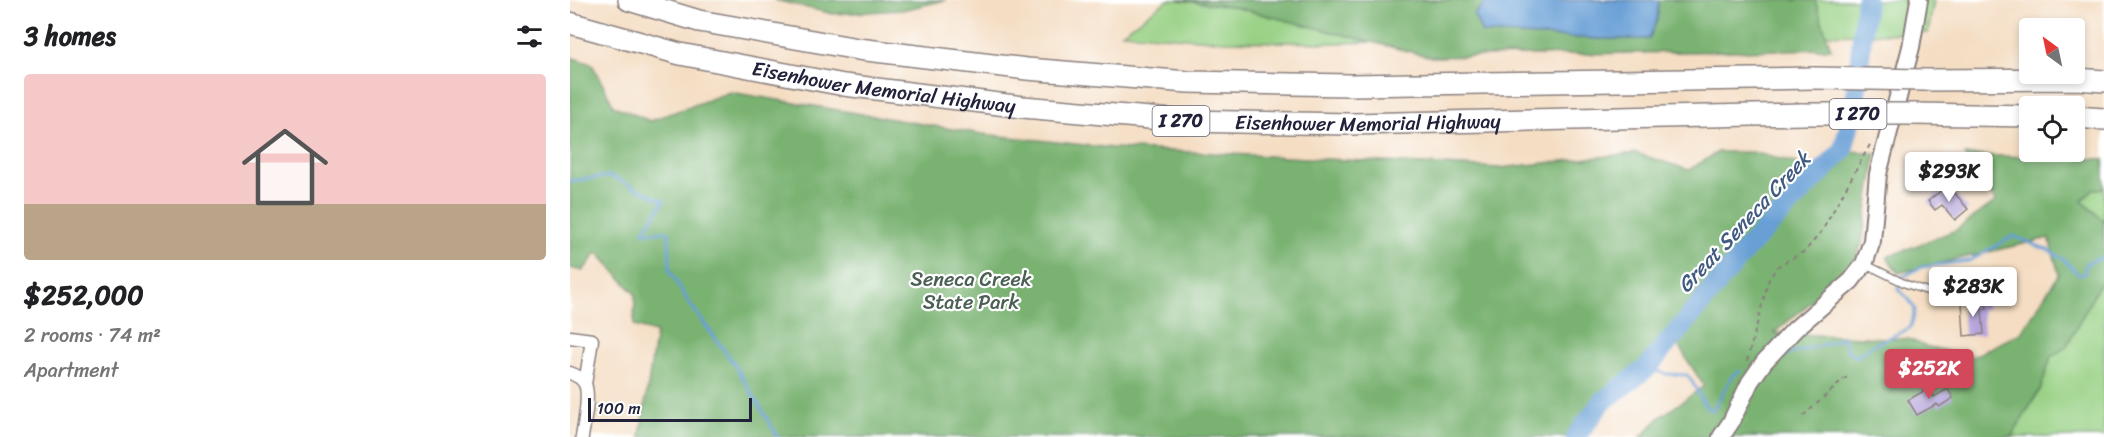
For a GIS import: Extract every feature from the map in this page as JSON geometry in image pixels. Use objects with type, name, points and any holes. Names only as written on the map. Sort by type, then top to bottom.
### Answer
[{"type":"highway","name":"I 270","points":[[629,0],[699,21],[858,49],[1027,69],[1188,82],[1351,85],[1814,78],[2104,81]]},
{"type":"highway","name":"Eisenhower Memorial Highway","points":[[570,23],[680,54],[844,85],[1023,107],[1185,121],[1352,124],[1802,114],[2019,116]]},
{"type":"highway","points":[[2085,118],[2104,119]]},
{"type":"street","points":[[1721,437],[1731,422],[1750,382],[1764,362],[1795,329],[1851,281],[1864,264],[1872,241],[1878,174],[1911,47],[1920,0]]},
{"type":"street","points":[[570,337],[592,340],[585,384],[586,401],[582,437]]},
{"type":"street","points":[[570,373],[578,376],[585,384]]},
{"type":"lane","points":[[1864,264],[1892,278],[1927,291]]},
{"type":"path","points":[[1747,360],[1769,279],[1778,266],[1806,251],[1822,231],[1875,134]]},
{"type":"path","points":[[1803,416],[1848,376]]},
{"type":"green space","points":[[775,0],[946,0],[902,10],[833,14]]},
{"type":"green space","points":[[1168,0],[1934,0],[1928,33],[1326,43],[1224,41],[1122,33]]},
{"type":"green space","points":[[1179,0],[1487,0],[1474,15],[1482,33],[1649,39],[1657,20],[1659,0],[1815,0],[1831,49],[1431,57],[1233,7]]},
{"type":"green space","name":"Seneca Creek State Park","points":[[570,57],[592,64],[614,106],[650,121],[730,92],[982,134],[1112,148],[1500,168],[1636,153],[1689,170],[1718,152],[1752,152],[1823,170],[1843,150],[1876,154],[1862,243],[1851,269],[1774,333],[1908,339],[1925,346],[1972,357],[2021,333],[2059,274],[2049,238],[1898,273],[1887,257],[1956,230],[1996,201],[1965,155],[2019,157],[2019,162],[2085,162],[2085,158],[2104,159],[2104,189],[2093,189],[2082,201],[2104,221],[2104,276],[2066,347],[2051,357],[2041,388],[2011,437],[1641,437],[1659,418],[1704,386],[1673,337],[1647,368],[1601,403],[1576,437],[640,437],[656,332],[634,326],[635,294],[597,252],[583,271],[570,268]]},
{"type":"green space","points":[[2093,188],[2104,189],[2104,221],[2082,201]]},
{"type":"green space","points":[[2104,276],[2104,437],[2011,437],[2041,388],[2051,357],[2066,347]]},
{"type":"water","points":[[1487,0],[1659,0],[1657,20],[1649,39],[1602,39],[1482,33],[1474,15]]},
{"type":"building","points":[[1948,185],[1968,209],[1955,220],[1942,205],[1935,210],[1928,201]]},
{"type":"building","points":[[1986,301],[1987,309],[1982,309],[1984,334],[1964,336],[1962,303]]},
{"type":"building","points":[[1929,388],[1934,397],[1948,389],[1953,398],[1939,407],[1937,404],[1917,415],[1908,400]]},
{"type":"waterway","name":"Great Seneca Creek","points":[[1576,437],[1601,403],[1647,368],[1747,248],[1843,150],[1855,103],[1866,0]]},
{"type":"waterway","points":[[570,181],[610,176],[664,201],[643,232],[669,232],[670,271],[689,303],[733,362],[778,437]]},
{"type":"waterway","points":[[1779,357],[1843,337],[1848,351],[1858,357],[1876,343],[1911,327],[1915,309],[1898,289],[1901,278],[1921,267],[1969,261],[2013,236],[2048,250],[2063,259],[2079,275],[2085,273],[2086,263],[2104,257]]},
{"type":"waterway","points":[[1647,368],[1666,374],[1687,375],[1708,409],[1713,410],[1732,376],[1740,371]]}]
